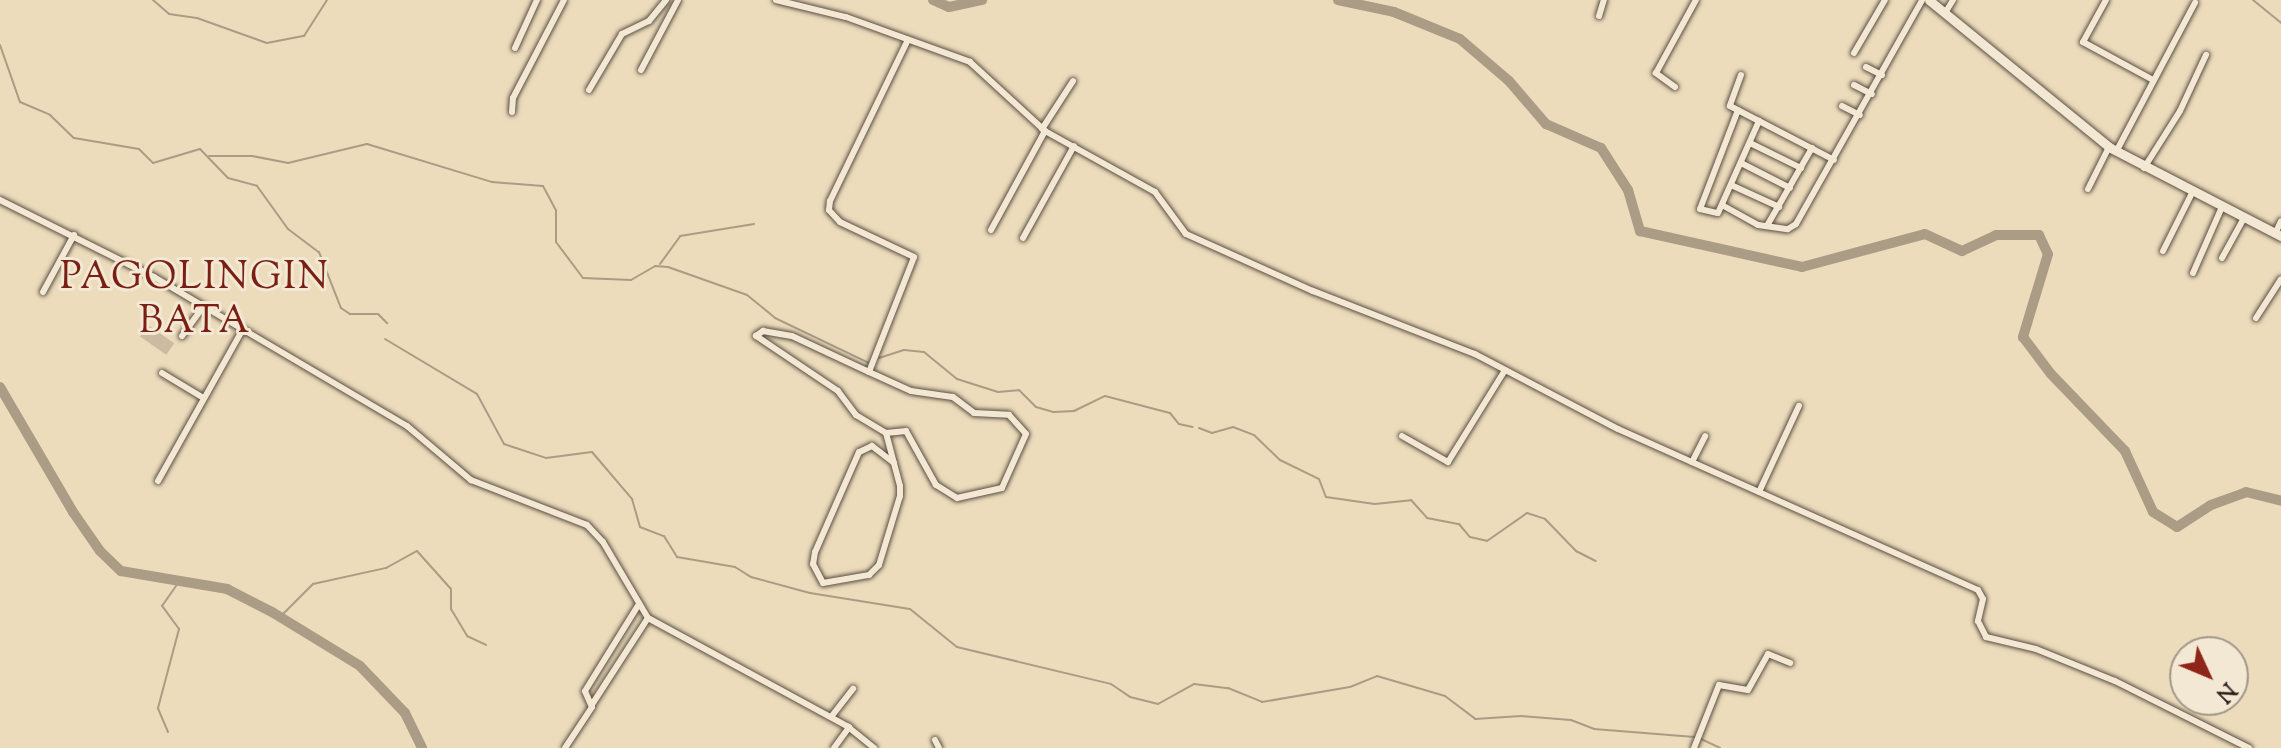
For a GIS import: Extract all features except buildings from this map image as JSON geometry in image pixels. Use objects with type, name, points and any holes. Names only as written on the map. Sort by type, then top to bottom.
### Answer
[{"type":"main road","points":[[1929,0],[2112,150],[2278,235]]},
{"type":"street","points":[[515,48],[537,0]]},
{"type":"street","points":[[512,112],[513,98],[564,0]]},
{"type":"street","points":[[589,90],[622,34],[649,21],[666,0]]},
{"type":"street","points":[[641,70],[678,0]]},
{"type":"street","points":[[776,0],[846,17],[983,70],[1043,130],[1155,192],[1186,234],[1505,370],[1692,462],[1978,590],[1983,599],[1978,621],[1986,637],[2036,649],[2115,681],[2249,748]]},
{"type":"street","points":[[1599,16],[1604,0]]},
{"type":"street","points":[[1675,87],[1656,73],[1696,0]]},
{"type":"street","points":[[1854,53],[1885,0]]},
{"type":"street","points":[[1722,205],[1758,225],[1788,229],[1796,224],[1872,94],[1922,0]]},
{"type":"street","points":[[1945,13],[1953,0]]},
{"type":"street","points":[[2106,0],[2083,42],[2153,80]]},
{"type":"street","points":[[2088,189],[2195,3]]},
{"type":"street","points":[[869,372],[914,257],[840,222],[829,210],[830,201],[908,40]]},
{"type":"street","points":[[2144,168],[2180,111],[2206,55]]},
{"type":"street","points":[[1866,67],[1882,75]]},
{"type":"street","points":[[1741,75],[1730,106],[1834,160]]},
{"type":"street","points":[[991,230],[1043,130],[1073,81]]},
{"type":"street","points":[[1854,85],[1872,94]]},
{"type":"street","points":[[1842,106],[1860,115]]},
{"type":"street","points":[[1738,110],[1698,208],[1717,214],[1759,121]]},
{"type":"street","points":[[1750,143],[1801,168]]},
{"type":"street","points":[[1023,238],[1074,146]]},
{"type":"street","points":[[1768,224],[1812,148]]},
{"type":"street","points":[[1741,163],[1790,188]]},
{"type":"street","points":[[1731,185],[1779,207]]},
{"type":"street","points":[[2163,251],[2192,193]]},
{"type":"street","points":[[0,200],[74,235],[204,306],[407,426],[471,480],[587,525],[603,542],[648,618],[849,727],[874,748]]},
{"type":"street","points":[[2193,273],[2222,207]]},
{"type":"street","points":[[2222,258],[2244,218]]},
{"type":"street","points":[[2278,235],[2281,221]]},
{"type":"street","points":[[43,292],[74,235]]},
{"type":"street","points":[[2256,318],[2281,279]]},
{"type":"street","points":[[182,336],[204,306]]},
{"type":"street","points":[[158,481],[202,397],[243,329]]},
{"type":"street","points":[[763,331],[792,336],[869,372],[911,391],[953,397],[974,413],[1009,415],[1026,434],[1002,488],[957,498],[936,485],[906,431],[886,433],[856,415],[838,391],[756,336],[763,331]]},
{"type":"street","points":[[1402,436],[1448,462],[1505,370]]},
{"type":"street","points":[[162,373],[202,397]]},
{"type":"street","points":[[1759,492],[1799,406]]},
{"type":"street","points":[[886,433],[894,463],[900,496],[879,565],[869,575],[823,583],[813,564],[815,552],[859,452],[872,446],[894,463]]},
{"type":"street","points":[[1692,462],[1705,436]]},
{"type":"street","points":[[593,703],[585,691],[639,604]]},
{"type":"street","points":[[565,748],[648,618]]},
{"type":"street","points":[[1694,748],[1719,685],[1748,690],[1768,654],[1790,663]]},
{"type":"street","points":[[831,717],[853,689]]},
{"type":"street","points":[[834,748],[849,727]]},
{"type":"street","points":[[935,740],[939,748]]},
{"type":"shaded area","points":[[148,325],[174,343],[166,355],[140,336]]},
{"type":"waterway","points":[[153,0],[169,14],[197,18],[267,43],[304,36],[327,0]]},
{"type":"waterway","points":[[933,0],[949,7],[982,0]]},
{"type":"waterway","points":[[1338,0],[1394,12],[1460,39],[1509,81],[1546,124],[1601,148],[1628,190],[1640,231],[1802,267],[1925,234],[1962,251],[1996,235],[2039,235],[2048,254],[2023,337],[2051,374],[2125,451],[2153,512],[2177,527],[2211,505],[2246,492],[2281,501]]},
{"type":"waterway","points":[[2253,0],[2281,23]]},
{"type":"waterway","points":[[0,45],[20,102],[50,115],[74,138],[139,149],[153,163],[200,149],[228,178],[257,186],[288,229],[319,252],[341,308],[350,314],[378,314],[387,323]]},
{"type":"waterway","points":[[209,156],[252,156],[288,163],[367,144],[492,182],[543,186],[556,210],[556,242],[583,278],[631,280],[655,266],[668,267],[747,295],[775,318],[869,363]]},
{"type":"waterway","points":[[660,264],[680,236],[754,224]]},
{"type":"waterway","points":[[385,339],[477,394],[504,444],[546,458],[592,452],[632,499],[640,527],[664,536],[677,557],[735,567],[751,577],[810,593],[910,609],[957,647],[1111,684],[1130,697],[1158,704],[1194,684],[1228,688],[1262,702],[1350,687],[1377,676],[1445,696],[1475,719],[1521,716],[1571,720],[1594,729],[1695,737]]},
{"type":"waterway","points":[[879,358],[904,350],[924,352],[957,379],[998,392],[1019,390],[1036,407],[1054,412],[1074,411],[1105,396],[1170,413],[1179,424],[1193,427]]},
{"type":"waterway","points":[[0,387],[73,512],[100,551],[121,571],[227,589],[272,612],[360,666],[405,713],[422,748]]},
{"type":"waterway","points":[[1199,428],[1212,433],[1233,427],[1254,435],[1280,460],[1319,479],[1326,497],[1375,504],[1411,500],[1427,518],[1459,524],[1470,537],[1487,541],[1527,513],[1545,519],[1576,551],[1596,561]]},
{"type":"waterway","points":[[280,617],[313,584],[386,568],[417,551],[451,589],[451,609],[467,636],[486,645]]},
{"type":"waterway","points":[[168,732],[158,708],[179,629],[162,606],[181,579]]},
{"type":"waterway","points":[[1701,739],[1720,748]]},
{"type":"district","name":"PAGOLINGIN BATA","points":[[195,302]]}]
